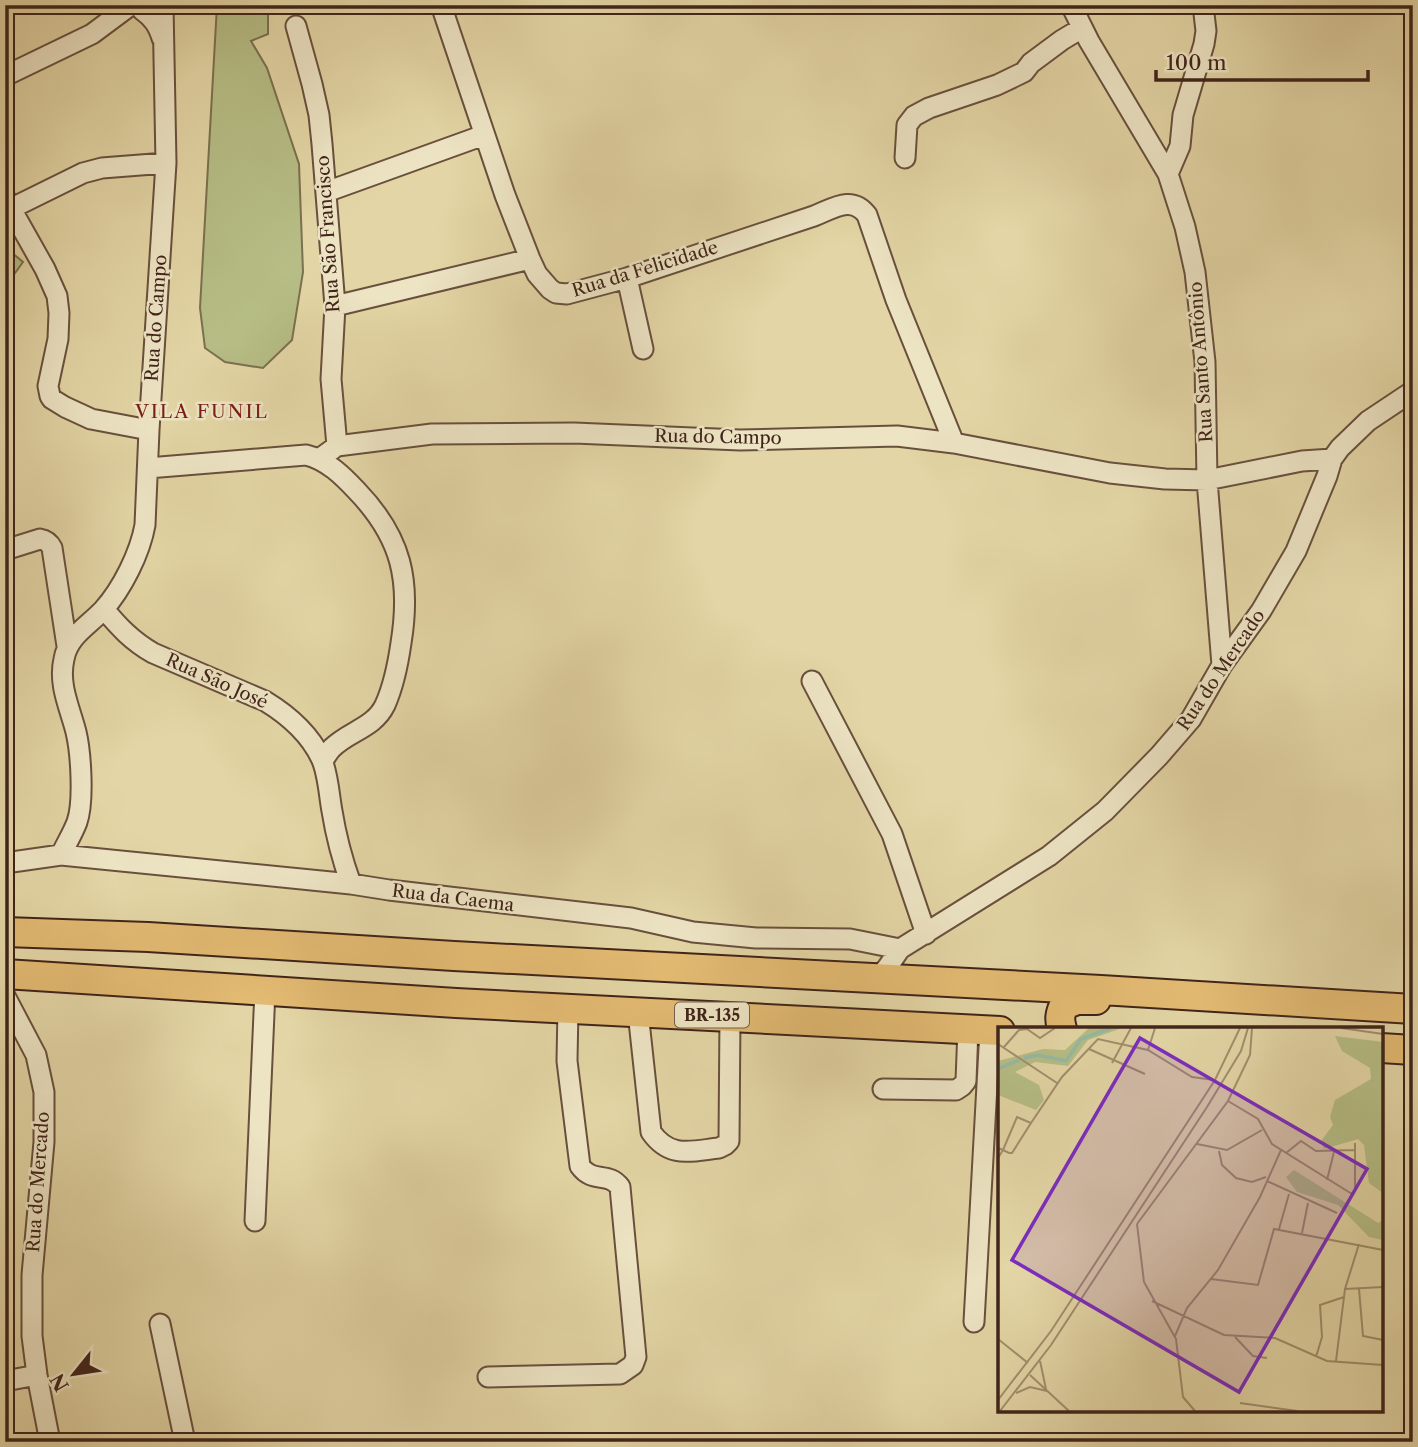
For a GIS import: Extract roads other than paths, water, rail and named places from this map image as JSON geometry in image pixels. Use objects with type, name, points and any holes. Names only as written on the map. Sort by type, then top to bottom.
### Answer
[{"type":"highway","points":[[5,932],[148,937],[1404,1009]]},
{"type":"highway","name":"BR-135","points":[[5,974],[456,1003],[986,1030]]},
{"type":"highway","points":[[1062,1027],[1060,1012],[1065,1005],[1085,1000],[1274,1013],[1404,1009]]},
{"type":"highway","points":[[1383,1048],[1413,1050]]},
{"type":"street","name":"Rua da Felicidade","points":[[441,5],[505,195],[530,259],[550,289],[556,293],[567,294],[626,278],[841,206],[855,204],[867,215],[900,311],[954,443]]},
{"type":"street","name":"Rua Santo Antônio","points":[[1071,5],[1082,29],[1168,174],[1185,227],[1195,272],[1205,362],[1207,480],[1222,664]]},
{"type":"street","points":[[1168,174],[1180,146],[1183,115],[1204,44],[1206,31],[1203,5]]},
{"type":"street","points":[[5,76],[146,6]]},
{"type":"street","name":"Rua do Campo","points":[[67,646],[104,609],[127,574],[145,525],[166,163],[163,42],[146,6]]},
{"type":"street","name":"Rua São Francisco","points":[[296,26],[319,115],[335,306],[331,379],[337,446]]},
{"type":"street","points":[[905,158],[907,125],[914,116],[929,108],[998,85],[1024,72],[1031,62],[1082,29]]},
{"type":"street","points":[[326,192],[484,135]]},
{"type":"street","points":[[149,430],[91,419],[65,407],[52,399],[47,392],[58,339],[57,296],[45,268],[9,203],[102,168],[166,163]]},
{"type":"street","points":[[335,306],[530,259]]},
{"type":"street","points":[[626,278],[643,349]]},
{"type":"street","name":"Rua do Mercado","points":[[877,979],[900,949],[1049,856],[1105,811],[1159,756],[1191,719],[1222,664],[1262,611],[1296,551],[1332,459],[1368,421],[1413,391]]},
{"type":"street","name":"Rua do Campo","points":[[319,459],[337,446],[432,433],[574,433],[740,440],[897,436],[954,443],[1110,473],[1165,479],[1207,480],[1302,461],[1332,459]]},
{"type":"street","points":[[148,468],[306,455],[334,468],[373,507],[398,553],[404,576],[405,622],[397,669],[384,706],[374,720],[333,746],[323,761]]},
{"type":"street","points":[[5,550],[40,539],[49,543],[51,548],[67,646],[62,672],[64,690],[79,750],[80,810],[61,855]]},
{"type":"street","name":"Rua São José","points":[[104,609],[119,628],[140,646],[265,701],[297,725],[323,761],[337,839],[351,884]]},
{"type":"street","points":[[812,681],[892,834],[926,934]]},
{"type":"street","name":"Rua da Caema","points":[[5,863],[61,855],[351,884],[631,918],[693,932],[756,938],[850,939],[900,949]]},
{"type":"street","points":[[900,949],[907,969],[926,981]]},
{"type":"street","points":[[255,1222],[265,990]]},
{"type":"street","name":"Rua do Mercado","points":[[5,996],[36,1055],[44,1092],[44,1142],[32,1275],[32,1336],[50,1442]]},
{"type":"street","points":[[488,1377],[620,1374],[633,1365],[636,1357],[620,1187],[612,1179],[585,1174],[580,1166],[568,1061],[568,1008]]},
{"type":"street","points":[[638,1012],[651,1132],[660,1144],[678,1152],[719,1148],[729,1141],[730,1016]]},
{"type":"street","points":[[883,1089],[956,1090],[966,1081],[986,1030]]},
{"type":"street","points":[[974,1322],[986,1030]]},
{"type":"street","points":[[160,1324],[185,1442]]},
{"type":"street","points":[[5,1381],[37,1375]]},
{"type":"district","name":"VILA FUNIL","points":[[202,411]]}]
